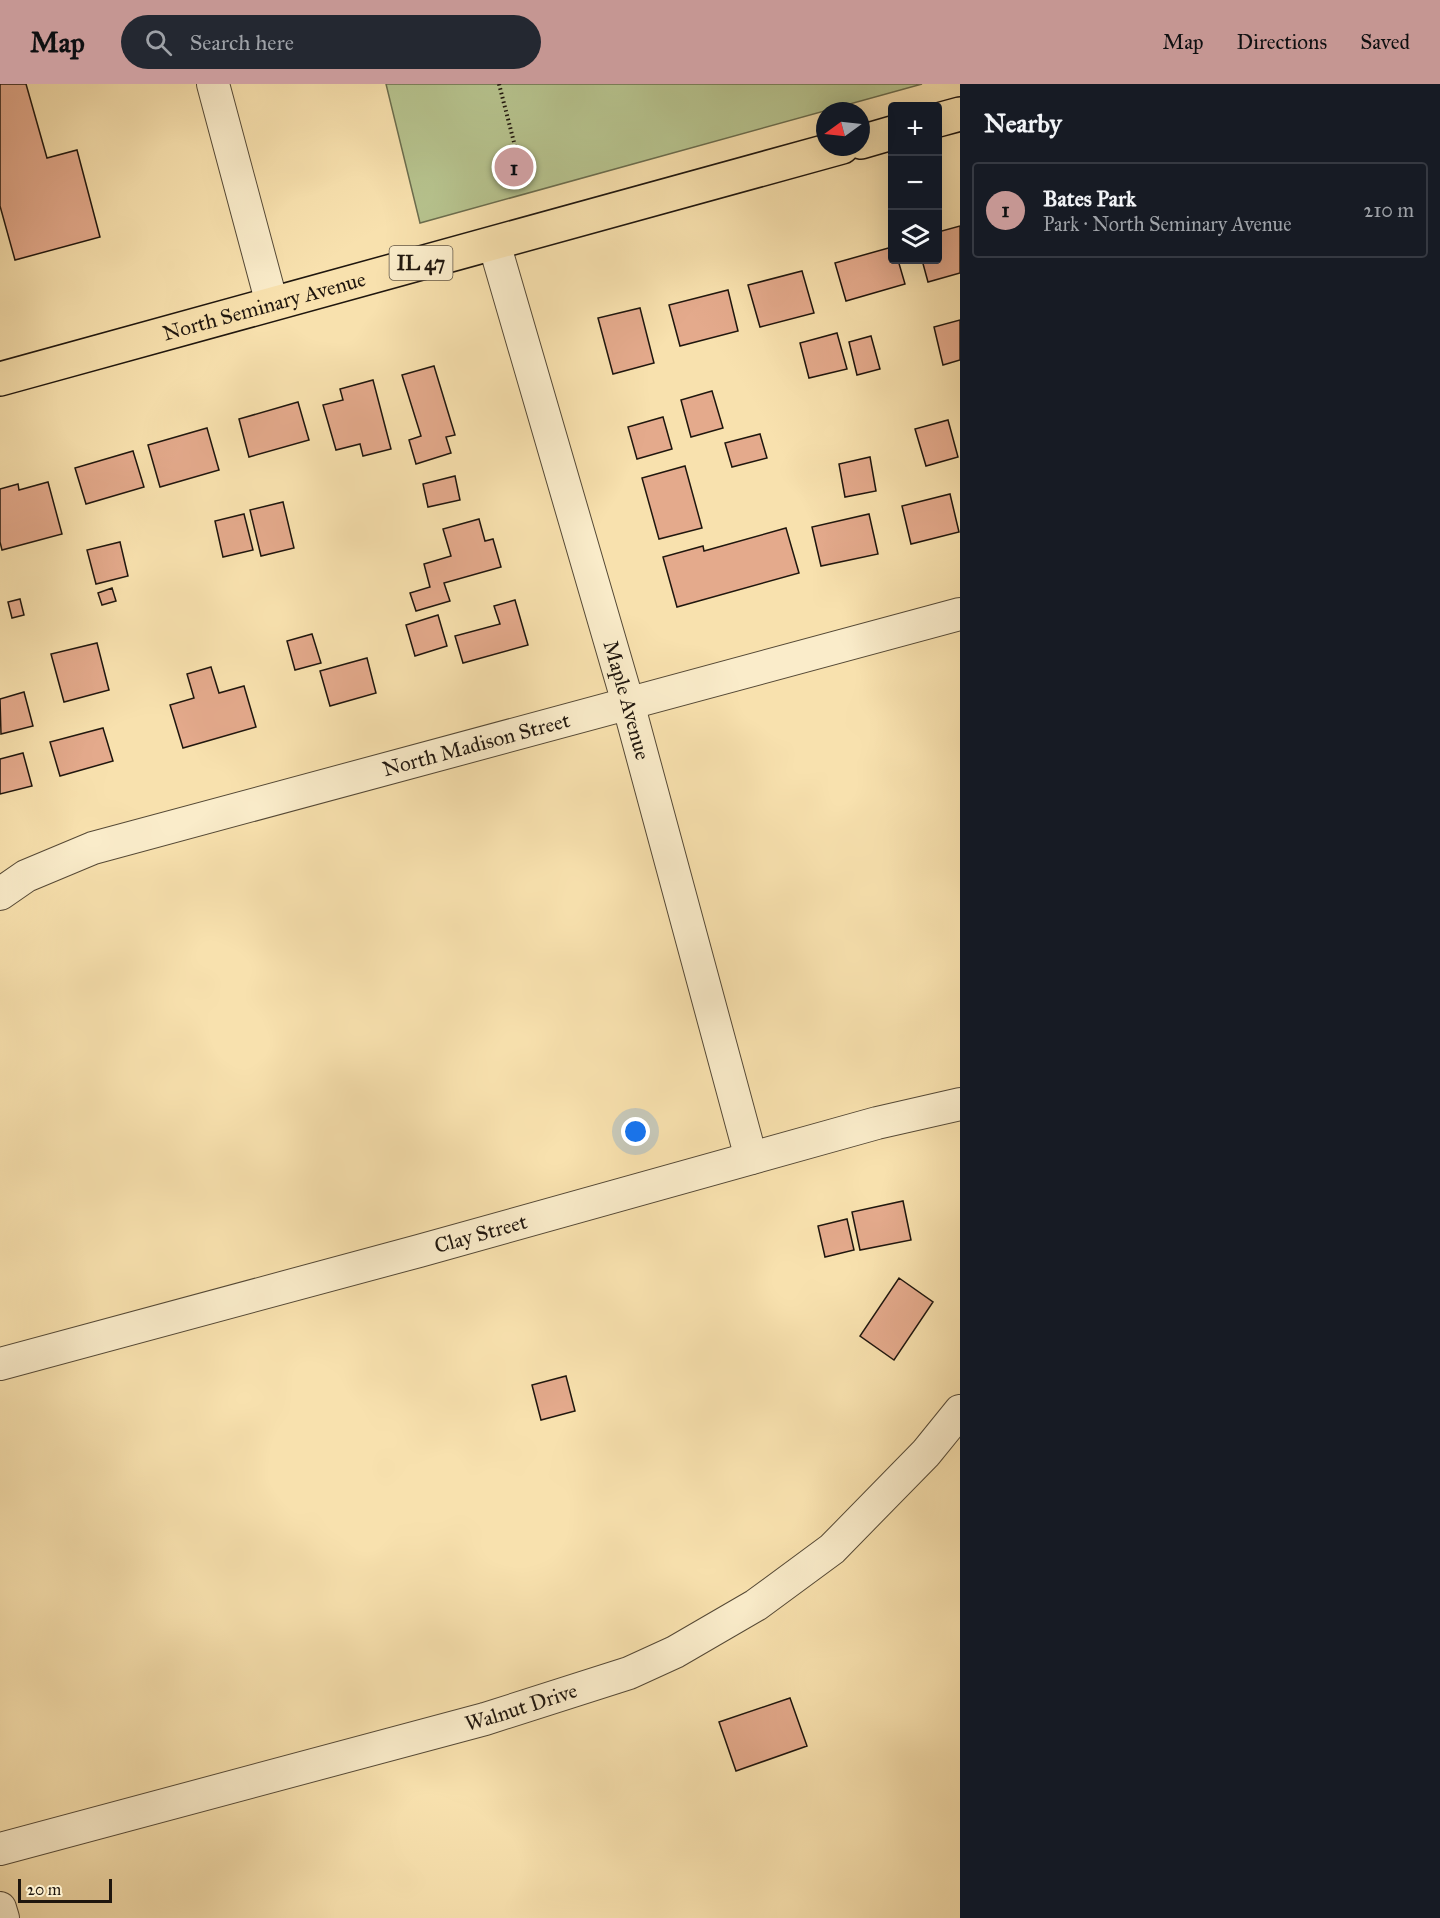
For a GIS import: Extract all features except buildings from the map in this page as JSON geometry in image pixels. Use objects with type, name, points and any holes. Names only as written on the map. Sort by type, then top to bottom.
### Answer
[{"type":"main road","points":[[942,119],[960,114]]},
{"type":"main road","points":[[870,139],[888,134]]},
{"type":"main road","name":"North Seminary Avenue","points":[[0,379],[816,154]]},
{"type":"street","points":[[213,84],[272,304]]},
{"type":"street","name":"Maple Avenue","points":[[494,243],[628,703],[751,1158]]},
{"type":"street","name":"North Madison Street","points":[[0,894],[26,876],[93,848],[960,614]]},
{"type":"street","name":"Clay Street","points":[[0,1364],[419,1251],[878,1123],[960,1104]]},
{"type":"street","name":"Walnut Drive","points":[[0,1849],[485,1719],[629,1673],[675,1652],[756,1605],[832,1549],[926,1453],[960,1411]]},
{"type":"street","points":[[0,1908],[3,1918]]},
{"type":"path","points":[[498,84],[517,154]]},
{"type":"green space","points":[[386,84],[922,84],[857,102],[816,102],[816,113],[420,223]]},
{"type":"place","name":"Bates Park","points":[[514,167]]}]
